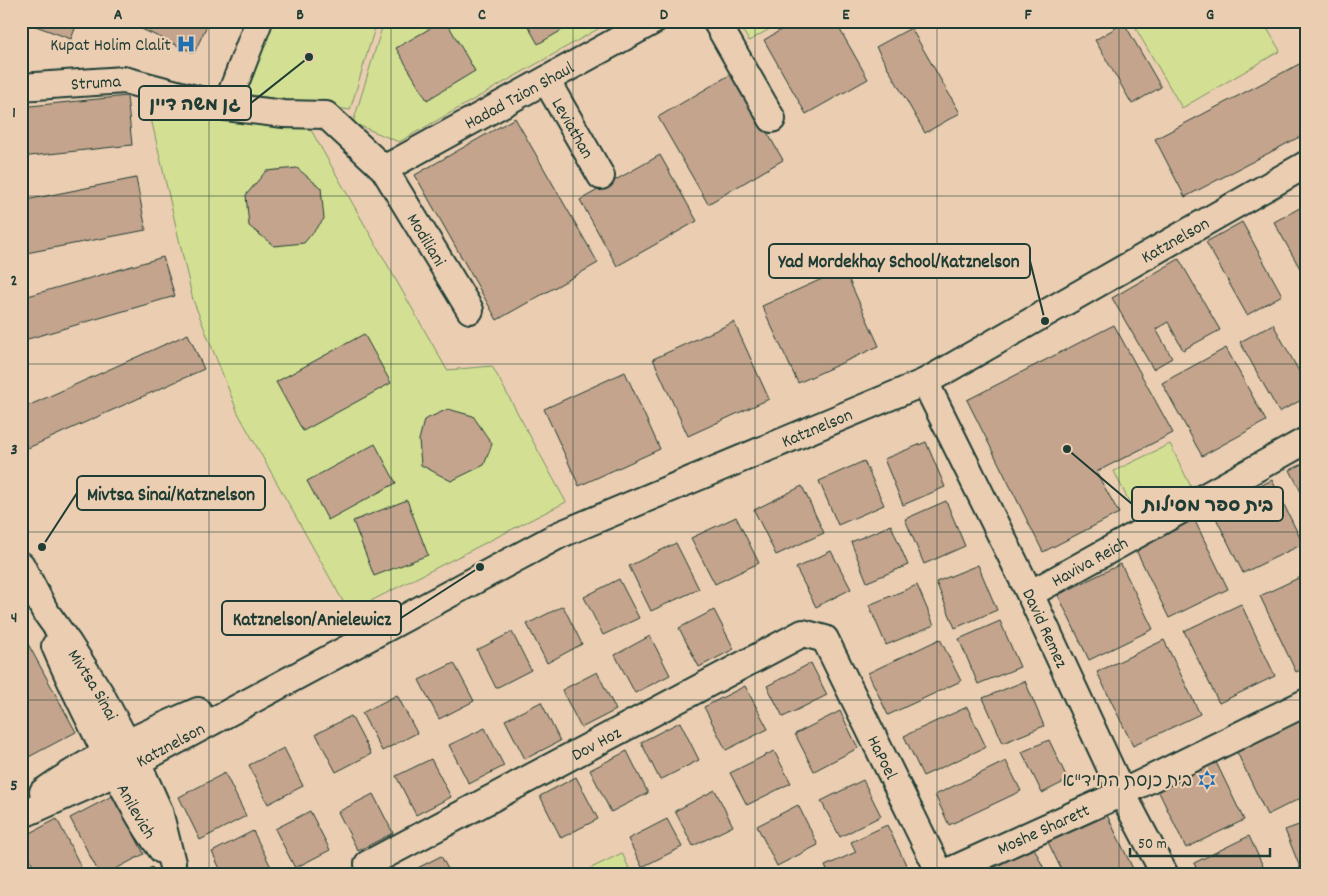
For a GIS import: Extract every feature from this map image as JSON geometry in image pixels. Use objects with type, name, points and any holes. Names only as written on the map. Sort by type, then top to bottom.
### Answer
[{"type":"street","points":[[226,107],[259,21]]},
{"type":"street","name":"Hadad Tzion Shaul","points":[[384,169],[653,21]]},
{"type":"street","points":[[716,21],[772,119]]},
{"type":"street","name":"Struma","points":[[21,87],[124,80],[226,107],[284,114],[326,115],[384,169]]},
{"type":"street","name":"Leviathan","points":[[546,80],[601,176]]},
{"type":"street","name":"Katznelson","points":[[21,815],[122,758],[369,638],[559,536],[925,382],[1307,164]]},
{"type":"street","name":"Modiliani","points":[[384,169],[470,310]]},
{"type":"street","name":"David Remez","points":[[925,382],[1030,594],[1122,793],[1165,875]]},
{"type":"street","name":"Haviva Reich","points":[[1030,594],[1307,440]]},
{"type":"street","name":"Mivtsa Sinai","points":[[21,565],[45,612],[54,644],[66,672],[122,758]]},
{"type":"street","name":"Dov Hoz","points":[[370,870],[803,633],[825,639]]},
{"type":"street","name":"HaPoel","points":[[825,639],[941,875]]},
{"type":"street","name":"Moshe Sharett","points":[[941,875],[1122,793],[1307,702]]},
{"type":"street","name":"Katznelson","points":[[21,807],[73,772],[122,758]]},
{"type":"street","name":"Anilevich","points":[[122,758],[150,833],[175,869]]},
{"type":"green space","points":[[265,21],[377,21],[350,110],[239,93]]},
{"type":"green space","points":[[384,21],[612,21],[399,142],[353,123]]},
{"type":"green space","points":[[737,21],[783,21],[749,41]]},
{"type":"green space","points":[[1149,21],[1263,21],[1280,51],[1182,108],[1136,29]]},
{"type":"green space","points":[[150,114],[307,123],[447,370],[492,366],[566,502],[349,612],[238,413],[193,300]]},
{"type":"green space","points":[[1170,444],[1194,493],[1138,520],[1114,471]]},
{"type":"green space","points":[[622,853],[632,875],[577,875]]},
{"type":"building","points":[[34,21],[78,21],[71,39],[33,25]]},
{"type":"building","name":"Kupat Holim Clalit","points":[[124,21],[209,21],[194,53]]},
{"type":"building","points":[[446,21],[475,71],[427,100],[396,48]]},
{"type":"building","points":[[525,21],[578,21],[538,44]]},
{"type":"building","points":[[796,21],[835,21],[868,79],[806,114],[764,40]]},
{"type":"building","points":[[1124,23],[1161,87],[1132,104],[1095,40]]},
{"type":"building","points":[[911,28],[960,113],[925,133],[876,47]]},
{"type":"building","points":[[1307,60],[1307,133],[1185,197],[1155,139]]},
{"type":"building","points":[[733,73],[783,160],[708,204],[658,117]]},
{"type":"building","points":[[127,96],[132,145],[21,157],[21,107]]},
{"type":"building","points":[[515,118],[598,263],[497,320],[415,175]]},
{"type":"building","points":[[660,155],[697,221],[617,266],[580,200]]},
{"type":"building","points":[[297,168],[321,188],[324,219],[304,243],[274,246],[249,226],[246,195],[266,171]]},
{"type":"building","points":[[136,178],[146,230],[21,254],[21,201]]},
{"type":"building","points":[[1307,204],[1307,281],[1274,222]]},
{"type":"building","points":[[1242,222],[1282,295],[1247,315],[1206,242]]},
{"type":"building","points":[[163,257],[175,296],[21,341],[21,298]]},
{"type":"building","points":[[1179,259],[1220,330],[1183,350],[1168,322],[1156,329],[1172,358],[1153,369],[1112,298]]},
{"type":"building","points":[[844,269],[879,346],[798,383],[762,306]]},
{"type":"building","points":[[734,322],[769,399],[688,436],[653,359]]},
{"type":"building","points":[[1273,324],[1307,386],[1307,397],[1279,412],[1240,342]]},
{"type":"building","points":[[1114,325],[1173,433],[1096,472],[1119,513],[1043,552],[967,400]]},
{"type":"building","points":[[188,334],[204,369],[28,448],[21,434],[21,409]]},
{"type":"building","points":[[364,334],[391,383],[303,431],[276,382]]},
{"type":"building","points":[[1226,348],[1266,421],[1202,456],[1162,383]]},
{"type":"building","points":[[625,372],[660,449],[579,486],[544,409]]},
{"type":"building","points":[[448,409],[473,416],[492,444],[484,465],[451,481],[421,465],[419,440],[424,420]]},
{"type":"building","points":[[926,442],[945,487],[903,505],[884,459]]},
{"type":"building","points":[[375,444],[396,483],[328,520],[307,481]]},
{"type":"building","points":[[864,461],[884,505],[838,525],[819,481]]},
{"type":"building","points":[[1307,462],[1307,504],[1290,470]]},
{"type":"building","points":[[1272,480],[1303,544],[1243,573],[1212,510]]},
{"type":"building","points":[[802,486],[824,533],[776,555],[754,510]]},
{"type":"building","points":[[407,500],[428,555],[374,576],[353,521]]},
{"type":"building","points":[[946,501],[965,546],[924,564],[905,519]]},
{"type":"building","points":[[736,517],[759,563],[715,584],[691,538]]},
{"type":"building","points":[[1194,519],[1228,589],[1169,618],[1135,548]]},
{"type":"building","points":[[891,525],[908,565],[867,582],[851,542]]},
{"type":"building","points":[[676,543],[699,589],[651,611],[629,566]]},
{"type":"building","points":[[831,551],[851,589],[816,607],[796,568]]},
{"type":"building","points":[[1121,564],[1153,629],[1089,660],[1058,595]]},
{"type":"building","points":[[978,565],[997,610],[955,628],[936,582]]},
{"type":"building","points":[[1307,574],[1307,667],[1296,672],[1260,596]]},
{"type":"building","points":[[619,579],[639,618],[603,635],[584,597]]},
{"type":"building","points":[[917,585],[934,625],[886,645],[869,605]]},
{"type":"building","points":[[1241,604],[1275,676],[1219,703],[1184,631]]},
{"type":"building","points":[[563,606],[582,644],[547,663],[527,624]]},
{"type":"building","points":[[714,610],[734,649],[699,667],[679,628]]},
{"type":"building","points":[[1000,621],[1020,667],[978,684],[959,639]]},
{"type":"building","points":[[512,632],[531,670],[496,688],[477,650]]},
{"type":"building","points":[[650,636],[670,675],[635,693],[615,655]]},
{"type":"building","points":[[940,639],[961,681],[888,715],[868,673]]},
{"type":"building","points":[[1164,640],[1200,714],[1133,746],[1097,672]]},
{"type":"building","points":[[27,642],[76,732],[21,761],[21,645]]},
{"type":"building","points":[[454,663],[474,701],[439,719],[419,680]]},
{"type":"building","points":[[811,663],[827,695],[783,717],[767,686]]},
{"type":"building","points":[[597,672],[616,710],[581,728],[562,690]]},
{"type":"building","points":[[1025,681],[1044,726],[1003,743],[983,698]]},
{"type":"building","points":[[745,686],[768,729],[726,750],[704,707]]},
{"type":"building","points":[[397,695],[417,733],[382,751],[362,713]]},
{"type":"building","points":[[541,702],[560,741],[525,759],[505,720]]},
{"type":"building","points":[[967,707],[986,747],[923,776],[904,736]]},
{"type":"building","points":[[840,711],[858,748],[814,771],[795,734]]},
{"type":"building","points":[[1303,714],[1307,722],[1307,795],[1267,815],[1234,746]]},
{"type":"building","points":[[351,716],[371,754],[336,772],[316,734]]},
{"type":"building","points":[[680,722],[699,760],[660,780],[641,742]]},
{"type":"building","points":[[485,728],[504,766],[469,784],[449,745]]},
{"type":"building","points":[[1049,740],[1068,780],[1042,793],[1022,752]]},
{"type":"building","points":[[284,748],[303,786],[268,804],[249,765]]},
{"type":"building","points":[[627,751],[648,793],[611,812],[590,770]]},
{"type":"building","points":[[774,751],[791,783],[747,805],[730,773]]},
{"type":"building","points":[[431,759],[451,797],[416,815],[396,776]]},
{"type":"building","points":[[1215,760],[1244,820],[1186,848],[1157,788]]},
{"type":"building","points":[[1006,761],[1021,791],[949,825],[935,795]]},
{"type":"building","points":[[225,773],[246,816],[200,840],[179,797]]},
{"type":"building","points":[[576,777],[598,819],[561,838],[540,796]]},
{"type":"building","points":[[863,780],[881,816],[840,837],[821,801]]},
{"type":"building","points":[[715,790],[733,826],[693,846],[675,811]]},
{"type":"building","points":[[373,794],[393,833],[358,851],[338,812]]},
{"type":"building","points":[[114,795],[144,854],[104,875],[100,875],[70,818]]},
{"type":"building","points":[[798,805],[818,845],[777,866],[757,826]]},
{"type":"building","points":[[310,811],[330,850],[295,868],[275,829]]},
{"type":"building","points":[[1106,813],[1136,875],[1064,875],[1048,842]]},
{"type":"building","points":[[57,819],[85,875],[38,875],[21,841],[21,838]]},
{"type":"building","points":[[667,819],[682,847],[642,867],[628,839]]},
{"type":"building","points":[[1307,822],[1307,875],[1303,875],[1285,830]]},
{"type":"building","points":[[887,825],[911,875],[829,875],[825,866],[856,852],[851,842]]},
{"type":"building","points":[[253,831],[273,871],[265,875],[223,875],[212,852]]},
{"type":"building","points":[[1249,836],[1267,875],[1199,875],[1194,863]]},
{"type":"building","points":[[1034,848],[1047,875],[980,875],[999,865]]},
{"type":"building","points":[[441,856],[451,875],[404,875]]},
{"type":"building","points":[[152,867],[156,875],[137,875]]},
{"type":"place","name":"Kupat Holim Clalit","points":[[186,44]]},
{"type":"place","name":"גן משה דיין","points":[[309,57]]},
{"type":"place","name":"Yad Mordekhay School/Katznelson","points":[[1045,321]]},
{"type":"place","name":"בית ספר מסילות","points":[[1067,449]]},
{"type":"place","name":"Mivtsa Sinai/Katznelson","points":[[42,547]]},
{"type":"place","name":"Katznelson/Anielewicz","points":[[480,567]]},
{"type":"place","name":"בית כנסת החיד\"א","points":[[1207,780]]}]
